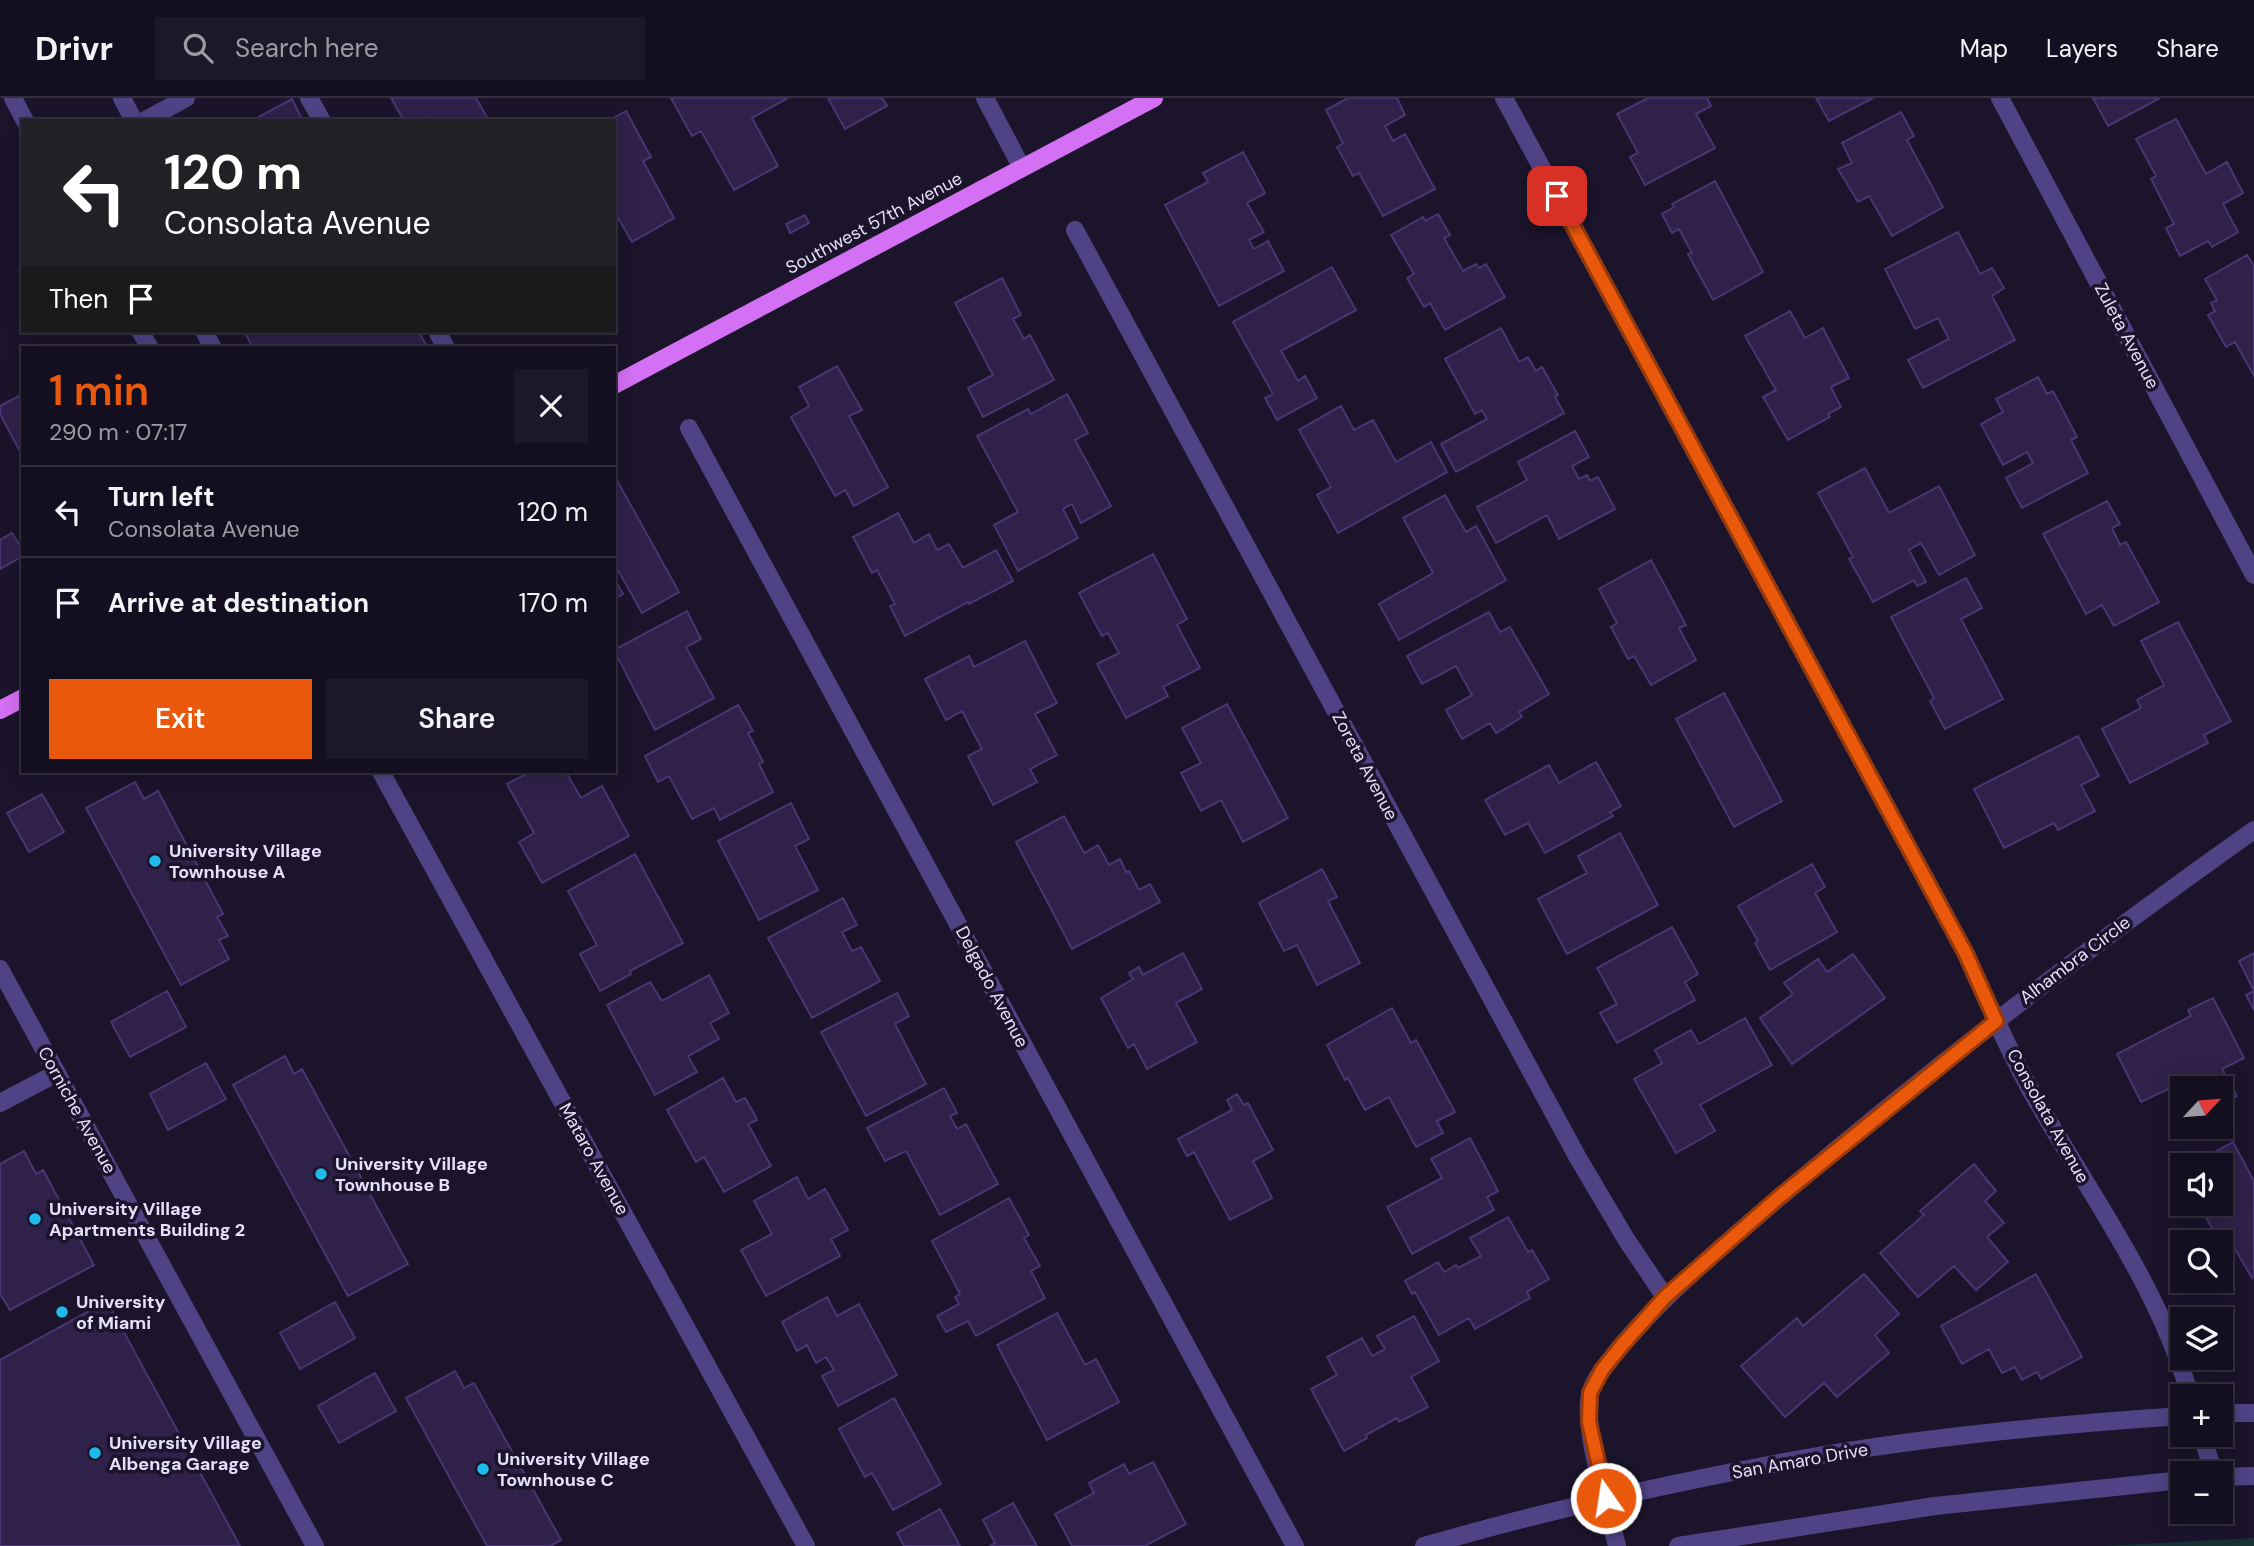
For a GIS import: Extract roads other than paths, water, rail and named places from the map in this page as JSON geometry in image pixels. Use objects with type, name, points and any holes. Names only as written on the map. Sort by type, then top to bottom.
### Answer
[{"type":"main road","name":"Southwest 57th Avenue","points":[[616,384],[1154,98]]},
{"type":"main road","points":[[0,710],[21,699]]},
{"type":"street","points":[[13,98],[24,119]]},
{"type":"street","points":[[122,98],[133,119]]},
{"type":"street","points":[[148,119],[187,98]]},
{"type":"street","points":[[309,98],[321,119]]},
{"type":"street","points":[[985,98],[1021,168]]},
{"type":"street","name":"Consolata Avenue","points":[[1504,98],[1966,954],[2029,1087],[2144,1284],[2168,1336],[2186,1384]]},
{"type":"street","name":"Zuleta Avenue","points":[[2000,98],[2254,575]]},
{"type":"street","name":"Zoreta Avenue","points":[[1075,230],[1578,1158],[1626,1239],[1665,1297]]},
{"type":"street","name":"Delgado Avenue","points":[[689,428],[1295,1546]]},
{"type":"street","name":"Mataro Avenue","points":[[382,773],[806,1546]]},
{"type":"street","name":"Alhambra Circle","points":[[1617,1546],[1590,1431],[1590,1393],[1602,1370],[1665,1297],[1797,1181],[1996,1021],[2137,913],[2254,830]]},
{"type":"street","name":"Corniche Avenue","points":[[0,968],[315,1546]]},
{"type":"street","points":[[0,1103],[57,1073]]},
{"type":"street","points":[[2233,1413],[2254,1413]]},
{"type":"street","name":"San Amaro Drive","points":[[1424,1546],[1606,1498],[1784,1462],[2035,1428],[2170,1417]]},
{"type":"street","points":[[2233,1477],[2254,1476]]},
{"type":"street","points":[[1678,1546],[1935,1506],[2170,1481]]},
{"type":"place","name":"University Village Townhouse A","points":[[155,861]]},
{"type":"place","name":"University Village Townhouse B","points":[[321,1174]]},
{"type":"place","name":"University Village Apartments Building 2","points":[[35,1219]]},
{"type":"place","name":"University of Miami","points":[[62,1312]]},
{"type":"place","name":"University Village Albenga Garage","points":[[95,1453]]},
{"type":"place","name":"University Village Townhouse C","points":[[483,1469]]}]
